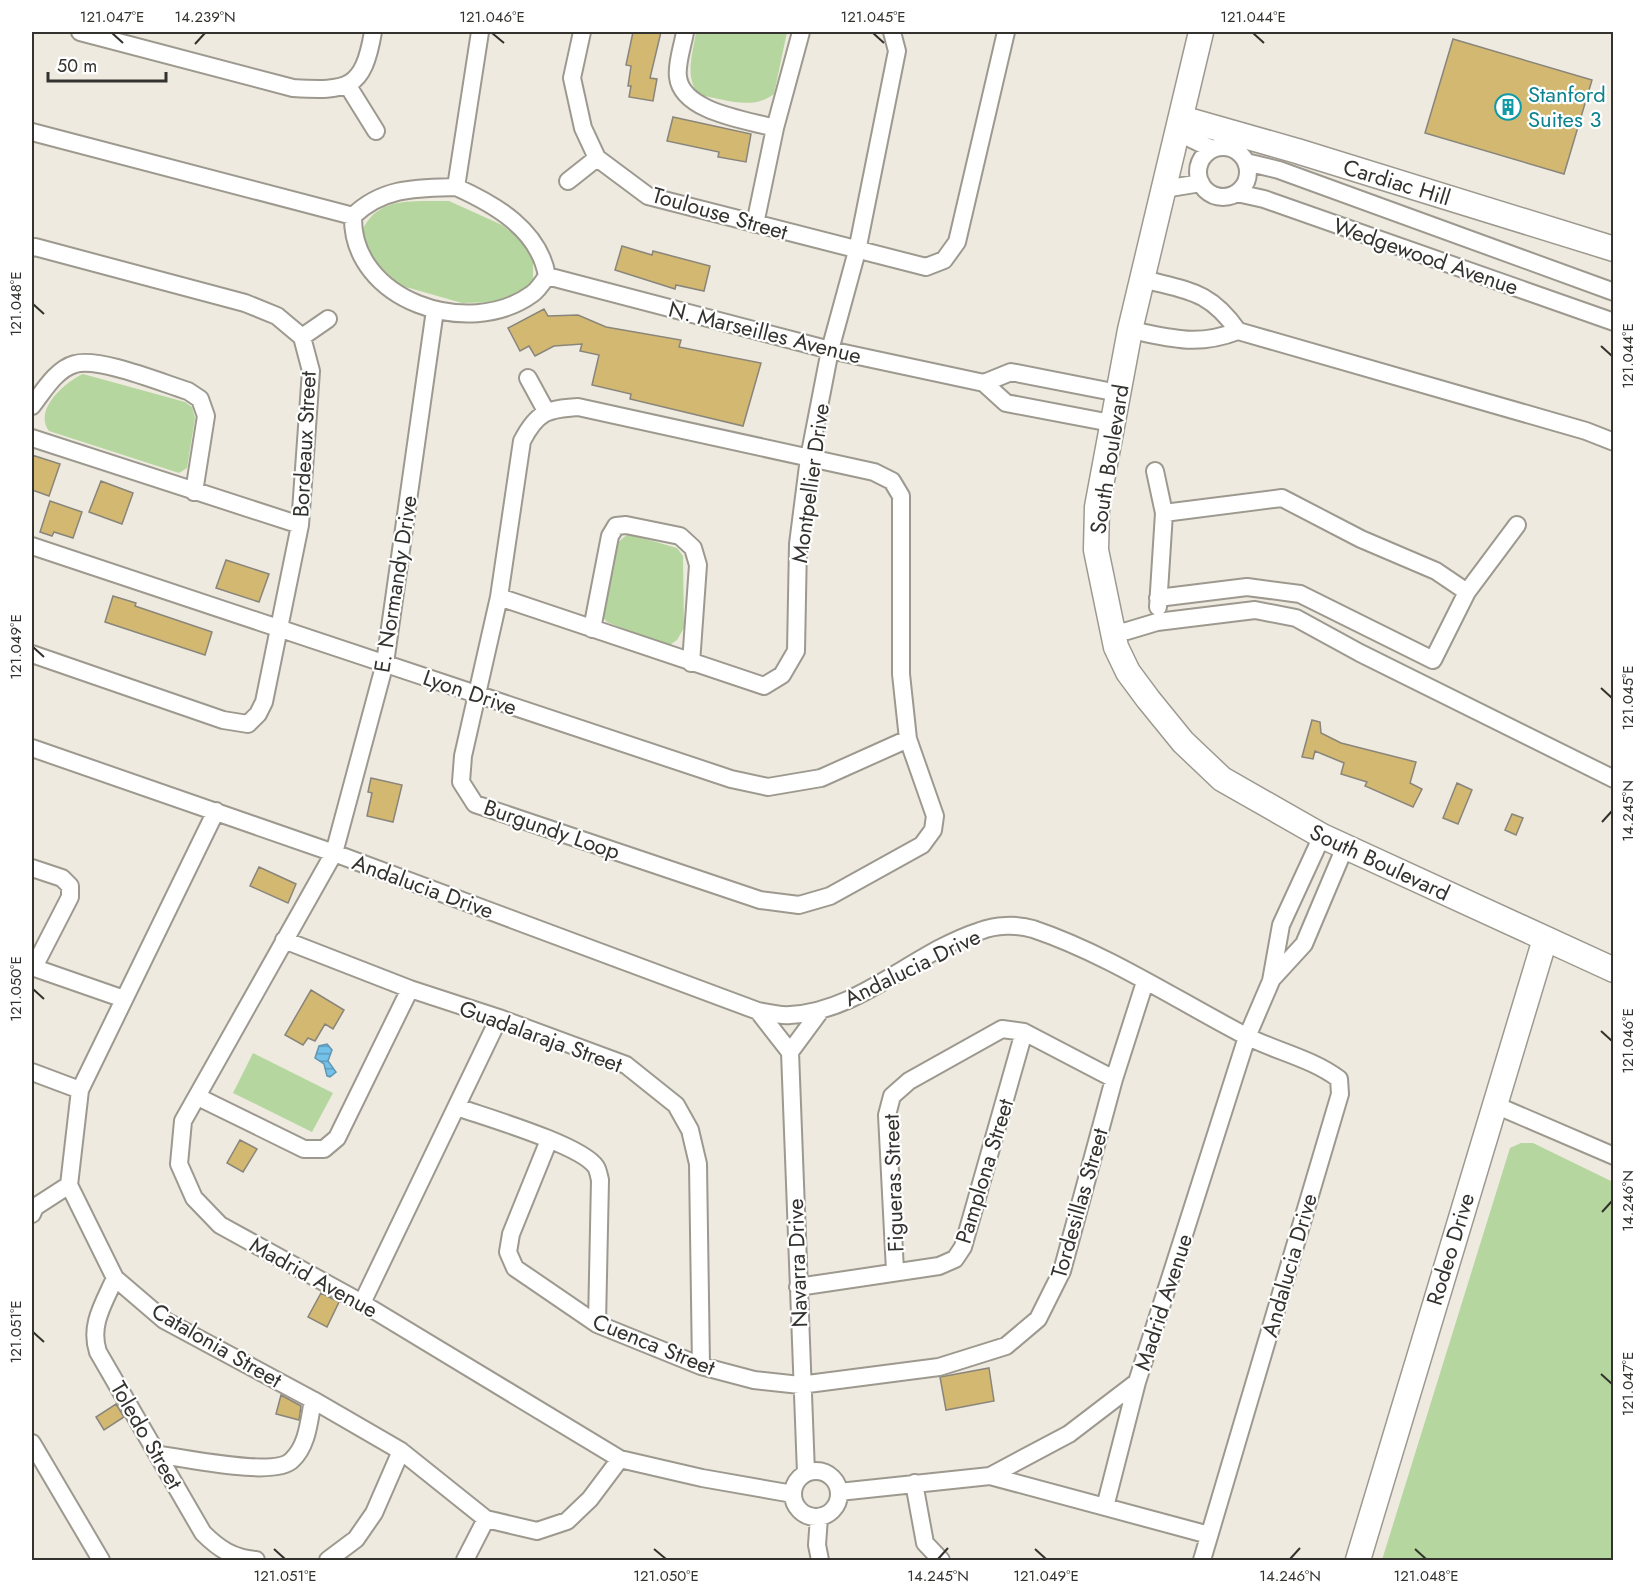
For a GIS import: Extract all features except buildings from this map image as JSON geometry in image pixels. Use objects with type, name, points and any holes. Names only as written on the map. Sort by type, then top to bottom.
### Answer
[{"type":"main road","name":"South Boulevard","points":[[1202,32],[1130,330],[1097,507],[1096,550],[1112,632],[1128,672],[1183,742],[1222,779],[1322,836],[1614,970]]},
{"type":"main road","name":"Cardiac Hill","points":[[1179,125],[1297,151],[1614,249]]},
{"type":"main road","name":"Rodeo Drive","points":[[1358,1560],[1493,1104],[1545,939]]},
{"type":"street","points":[[80,32],[293,88],[326,90],[348,86],[361,72],[369,58],[373,32]]},
{"type":"street","points":[[456,187],[480,32]]},
{"type":"street","name":"Toulouse Street","points":[[582,32],[572,78],[583,129],[597,158],[648,196],[926,267],[944,260],[957,242],[1006,32]]},
{"type":"street","points":[[686,32],[677,76],[681,89],[696,105],[775,128]]},
{"type":"street","points":[[755,224],[775,128],[801,32]]},
{"type":"street","name":"Montpellier Drive","points":[[499,597],[764,686],[782,675],[796,651],[798,544],[809,458],[830,350],[857,251],[897,51],[892,32]]},
{"type":"street","points":[[348,86],[376,131]]},
{"type":"street","name":"Wedgewood Avenue","points":[[1179,125],[1212,149],[1232,148],[1246,162],[1279,170],[1614,292]]},
{"type":"street","points":[[32,132],[353,216]]},
{"type":"street","points":[[1164,189],[1201,183],[1198,175],[1201,160],[1212,149]]},
{"type":"street","points":[[568,182],[597,158]]},
{"type":"street","points":[[1237,193],[1248,176],[1246,162]]},
{"type":"street","name":"Wedgewood Avenue","points":[[1201,183],[1212,195],[1221,197],[1237,193],[1275,202],[1614,321]]},
{"type":"street","points":[[456,187],[497,208],[519,225],[534,242],[544,260],[547,276],[534,294],[493,312],[464,314],[435,310],[385,286],[362,259],[353,233],[353,216],[368,201],[390,193],[456,187]]},
{"type":"street","name":"Bordeaux Street","points":[[32,248],[35,246],[245,303],[277,316],[302,337],[311,371],[300,525],[281,628],[264,702],[258,714],[248,724],[223,720],[32,654]]},
{"type":"street","name":"N. Marseilles Avenue","points":[[547,276],[830,350],[984,383]]},
{"type":"street","points":[[1143,279],[1201,294],[1222,309],[1238,331]]},
{"type":"street","name":"E. Normandy Drive","points":[[334,853],[385,663],[435,310]]},
{"type":"street","points":[[302,337],[328,319]]},
{"type":"street","points":[[1130,330],[1189,340],[1214,340],[1238,331],[1575,428],[1614,442]]},
{"type":"street","points":[[32,406],[57,374],[74,364],[95,362],[188,391],[200,399],[206,416],[194,492]]},
{"type":"street","points":[[1111,423],[1006,402],[984,383],[1011,372],[1118,393]]},
{"type":"street","points":[[528,378],[546,411]]},
{"type":"street","name":"Burgundy Loop","points":[[578,407],[874,472],[892,481],[901,495],[901,674],[908,739],[935,816],[933,830],[922,845],[830,896],[799,905],[760,900],[475,804],[461,782],[463,756],[499,597],[522,441],[531,424],[546,411],[578,407]]},
{"type":"street","points":[[32,438],[300,525]]},
{"type":"street","points":[[1155,471],[1164,513],[1157,622]]},
{"type":"street","points":[[1164,513],[1282,498],[1361,539],[1436,571],[1467,592]]},
{"type":"street","points":[[591,629],[610,536],[616,526],[626,525],[680,536],[693,548],[698,565],[691,663]]},
{"type":"street","points":[[1158,598],[1247,587],[1300,594],[1433,660],[1467,592],[1517,525]]},
{"type":"street","name":"Lyon Drive","points":[[32,546],[730,779],[768,787],[820,778],[908,739]]},
{"type":"street","points":[[1112,632],[1127,631],[1157,622],[1255,610],[1296,618],[1360,653],[1614,779]]},
{"type":"street","name":"Andalucia Drive","points":[[32,748],[334,853],[758,1011],[788,1015],[821,1010],[854,997],[955,941],[981,930],[1006,926],[1031,928],[1093,953],[1247,1037],[1327,1070],[1339,1079],[1340,1094],[1202,1560]]},
{"type":"street","points":[[32,1214],[35,1207],[69,1185],[80,1090],[216,811]]},
{"type":"street","points":[[1271,981],[1281,925],[1322,836]]},
{"type":"street","points":[[1271,981],[1304,944],[1345,847]]},
{"type":"street","name":"Madrid Avenue","points":[[334,853],[183,1121],[179,1164],[194,1198],[220,1225],[362,1303],[620,1459],[702,1478],[793,1494]]},
{"type":"street","points":[[32,868],[62,878],[70,886],[70,897],[33,967],[124,999]]},
{"type":"street","name":"Guadalaraja Street","points":[[284,940],[410,989],[499,1018],[626,1065],[676,1105],[690,1130],[698,1164],[701,1365]]},
{"type":"street","name":"Madrid Avenue","points":[[839,1492],[990,1476],[1069,1434],[1137,1382],[1247,1037],[1271,981]]},
{"type":"street","name":"Tordesillas Street","points":[[800,1385],[939,1367],[1006,1346],[1038,1319],[1062,1271],[1114,1079],[1145,982]]},
{"type":"street","points":[[198,1097],[304,1149],[324,1149],[337,1138],[410,989]]},
{"type":"street","points":[[758,1011],[790,1052],[821,1010]]},
{"type":"street","points":[[362,1303],[499,1018]]},
{"type":"street","name":"Figueras Street","points":[[895,1271],[887,1115],[892,1096],[909,1081],[1002,1029],[1024,1032],[1114,1079]]},
{"type":"street","name":"Pamplona Street","points":[[798,1287],[939,1266],[955,1259],[963,1247],[1024,1032]]},
{"type":"street","name":"Navarra Drive","points":[[790,1052],[800,1385],[806,1473]]},
{"type":"street","points":[[32,1072],[80,1090]]},
{"type":"street","points":[[1493,1104],[1614,1156]]},
{"type":"street","points":[[458,1107],[549,1140],[588,1159],[597,1167],[600,1180],[597,1324]]},
{"type":"street","name":"Cuenca Street","points":[[549,1140],[511,1234],[508,1252],[515,1268],[597,1324],[701,1365],[754,1380],[800,1385]]},
{"type":"street","name":"Catalonia Street","points":[[69,1185],[115,1278],[164,1320],[313,1400],[401,1451],[486,1519],[537,1531],[567,1521],[590,1499],[620,1459]]},
{"type":"street","name":"Toledo Street","points":[[115,1278],[95,1322],[93,1338],[98,1352],[160,1455],[203,1533],[219,1549],[240,1559],[256,1560]]},
{"type":"street","points":[[1105,1507],[1137,1382]]},
{"type":"street","points":[[160,1455],[268,1470],[291,1462],[304,1445],[313,1400]]},
{"type":"street","points":[[32,1443],[101,1560]]},
{"type":"street","points":[[328,1560],[356,1539],[374,1513],[401,1451]]},
{"type":"street","points":[[813,1471],[828,1473],[834,1478],[839,1492],[836,1505],[826,1515],[819,1517],[811,1516],[798,1508],[793,1494],[796,1482],[806,1473],[813,1471]]},
{"type":"street","points":[[990,1476],[1209,1535]]},
{"type":"street","points":[[914,1483],[926,1543],[940,1560]]},
{"type":"street","points":[[819,1517],[817,1545],[820,1560]]},
{"type":"street","points":[[465,1560],[486,1519]]},
{"type":"green space","points":[[696,32],[787,32],[774,94],[757,102],[747,103],[699,95],[694,88],[691,73]]},
{"type":"green space","points":[[449,201],[502,225],[518,237],[533,260],[533,280],[521,293],[497,302],[462,303],[399,285],[367,253],[361,233],[376,212],[398,203]]},
{"type":"green space","points":[[83,374],[185,402],[192,407],[195,418],[187,468],[179,473],[49,431],[45,423],[48,406],[60,390]]},
{"type":"green space","points":[[628,534],[677,548],[683,556],[684,628],[677,640],[668,646],[607,622],[602,616],[617,543]]},
{"type":"green space","points":[[253,1053],[333,1093],[312,1132],[233,1093]]},
{"type":"green space","points":[[1521,1143],[1533,1143],[1613,1182],[1613,1560],[1382,1560],[1510,1148]]},
{"type":"water","points":[[327,1044],[332,1050],[328,1061],[336,1072],[330,1077],[327,1076],[324,1064],[315,1058],[319,1046]]},
{"type":"place","name":"Stanford Suites 3","points":[[1508,107]]}]
